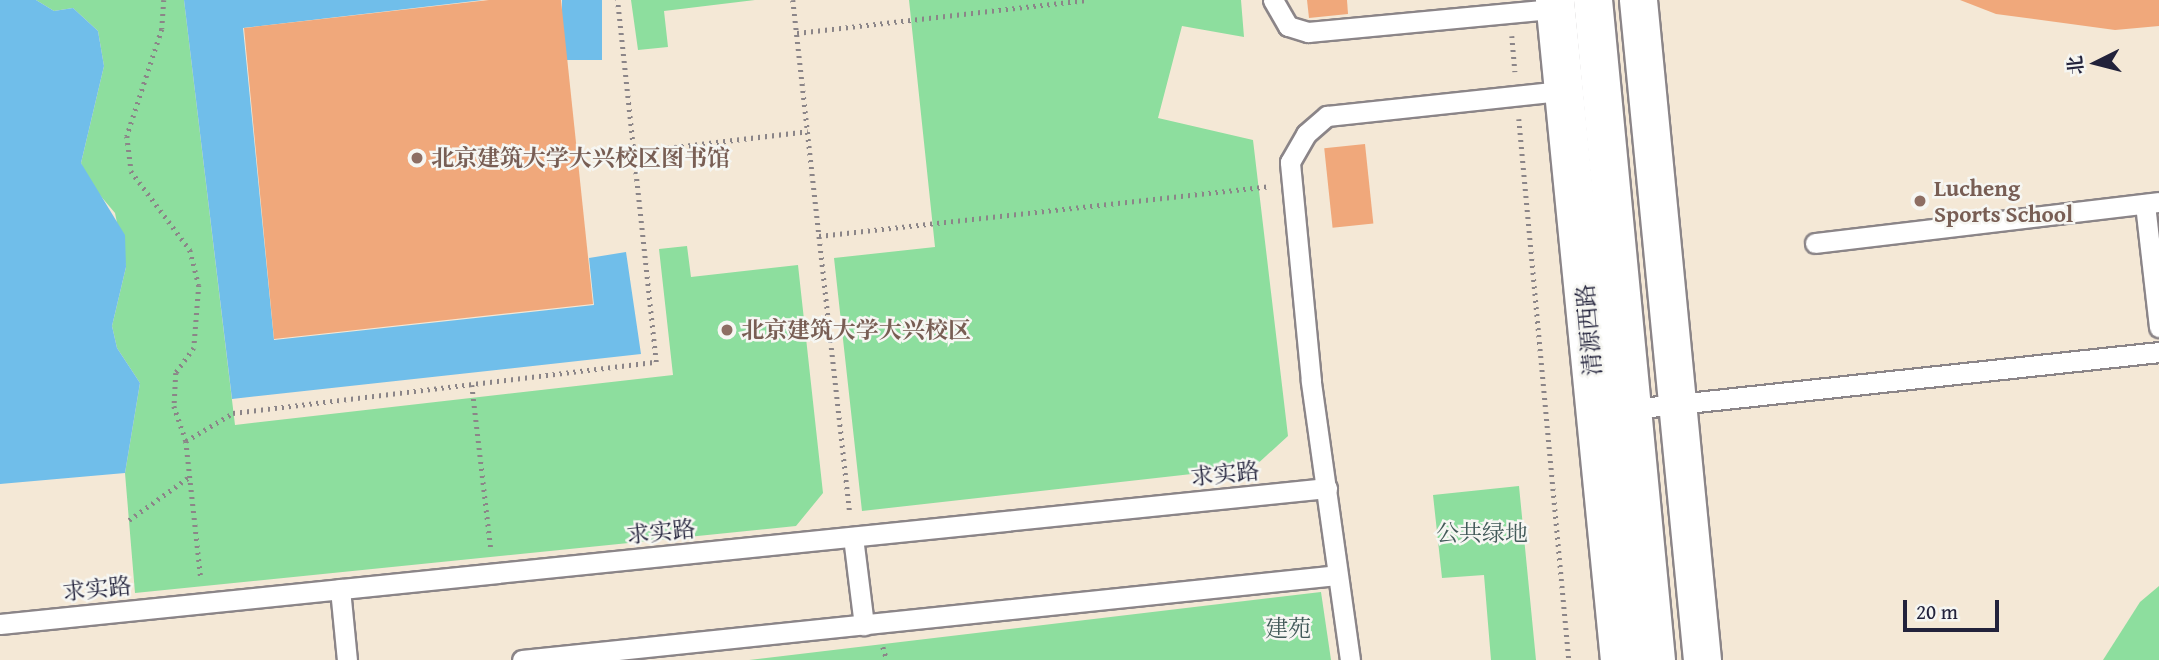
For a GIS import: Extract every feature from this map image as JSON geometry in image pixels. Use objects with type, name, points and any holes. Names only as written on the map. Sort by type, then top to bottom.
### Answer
[{"type":"main road","name":"清源西路","points":[[1593,3],[1584,89],[1620,660]]},
{"type":"main road","name":"清源西路","points":[[1556,4],[1584,89],[1632,409],[1656,660]]},
{"type":"street","points":[[1638,0],[1702,660]]},
{"type":"lane","points":[[1273,0],[1288,26],[1308,32],[1510,13],[1556,4],[1593,3]]},
{"type":"lane","points":[[1350,660],[1337,575],[1290,162],[1306,134],[1327,116],[1584,89]]},
{"type":"lane","points":[[1815,243],[2152,203],[2159,327]]},
{"type":"lane","points":[[1632,409],[2159,352]]},
{"type":"lane","name":"求实路","points":[[0,624],[1327,488]]},
{"type":"lane","points":[[853,537],[864,625]]},
{"type":"lane","points":[[522,660],[1337,575]]},
{"type":"lane","points":[[340,589],[347,660]]},
{"type":"path","points":[[164,0],[162,29],[133,107],[127,136],[131,170],[190,250],[199,285],[194,348],[176,373],[174,406],[187,441],[204,603]]},
{"type":"path","points":[[187,441],[233,413],[656,362],[617,0]]},
{"type":"path","points":[[793,0],[853,537]]},
{"type":"path","points":[[797,33],[1087,0]]},
{"type":"path","points":[[1510,13],[1569,660]]},
{"type":"path","points":[[633,152],[808,131]]},
{"type":"path","points":[[820,236],[1291,183]]},
{"type":"path","points":[[472,385],[494,573]]},
{"type":"path","points":[[129,520],[190,477]]},
{"type":"green space","points":[[36,0],[184,0],[235,425],[673,375],[659,249],[687,246],[691,277],[798,265],[823,493],[796,526],[135,593],[125,473],[140,383],[117,348],[112,326],[126,267],[115,213],[88,181],[81,163],[104,66],[98,31],[73,8],[54,11]]},
{"type":"green space","points":[[631,0],[755,0],[664,11],[668,47],[638,50]]},
{"type":"green space","points":[[909,0],[1241,0],[1244,37],[1182,26],[1158,118],[1253,140],[1288,436],[1254,467],[862,511],[834,258],[935,247]]},
{"type":"green space","name":"公共绿地","points":[[1519,486],[1536,660],[1491,660],[1484,575],[1442,578],[1433,495]]},
{"type":"green space","points":[[2159,586],[2159,660],[2103,660],[2140,602]]},
{"type":"green space","name":"建苑","points":[[1321,592],[1331,660],[749,660]]},
{"type":"water","points":[[0,0],[36,0],[54,11],[73,8],[98,31],[104,66],[81,163],[125,235],[126,267],[112,326],[117,348],[140,383],[125,473],[0,484]]},
{"type":"water","points":[[184,0],[483,0],[243,28],[274,340],[594,305],[589,258],[626,252],[641,354],[232,399]]},
{"type":"water","points":[[562,0],[602,0],[602,60],[562,60]]},
{"type":"building","name":"北京建筑大学大兴校区图书馆","points":[[489,0],[561,0],[593,304],[274,339],[244,28]]},
{"type":"building","points":[[1307,0],[1347,0],[1348,14],[1309,18]]},
{"type":"building","points":[[1960,0],[2159,0],[2159,26],[2115,30],[1996,14]]},
{"type":"building","points":[[1365,144],[1373,224],[1333,228],[1324,148]]},
{"type":"place","name":"北京建筑大学大兴校区图书馆","points":[[417,158]]},
{"type":"place","name":"Lucheng Sports School","points":[[1920,201]]},
{"type":"place","name":"北京建筑大学大兴校区","points":[[727,330]]}]
